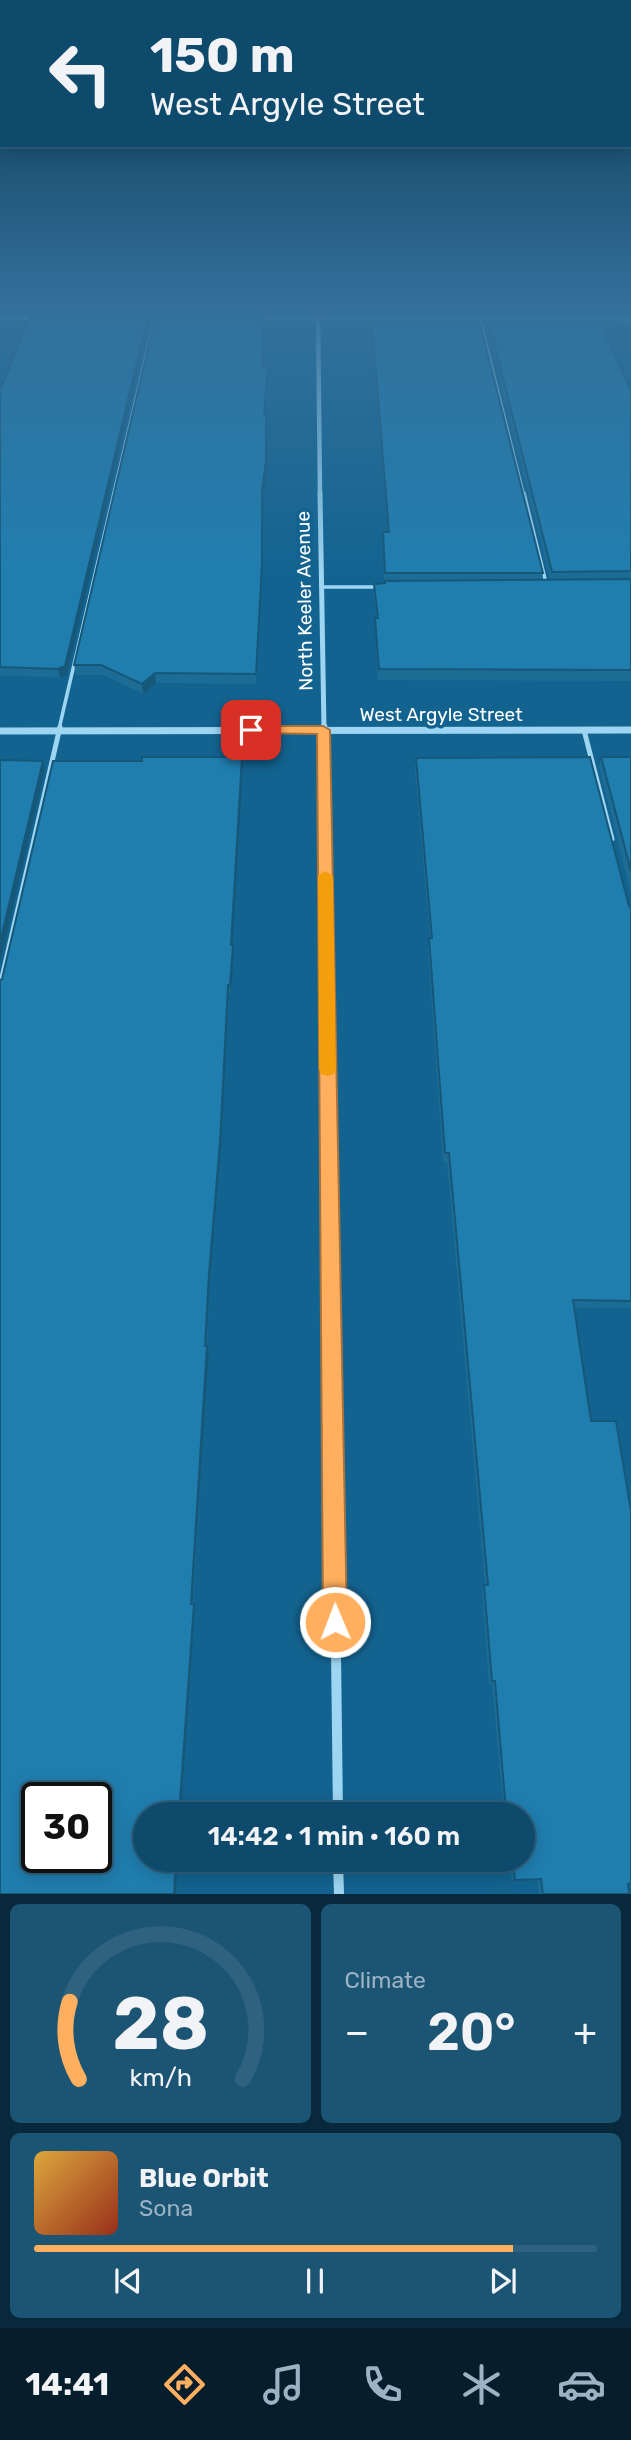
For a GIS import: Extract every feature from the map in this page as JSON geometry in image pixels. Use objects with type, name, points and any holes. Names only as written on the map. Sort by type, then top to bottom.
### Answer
[{"type":"street","name":"North Keeler Avenue","points":[[319,399],[338,1802]]},
{"type":"street","name":"West Argyle Street","points":[[0,731],[631,730]]},
{"type":"street","points":[[338,1872],[339,1894]]},
{"type":"lane","points":[[0,986],[135,399]]},
{"type":"lane","points":[[500,399],[547,586],[533,586]]},
{"type":"lane","points":[[321,587],[388,587]]},
{"type":"lane","points":[[584,730],[614,850]]},
{"type":"building","points":[[0,399],[128,399],[65,666],[58,669],[0,667]]},
{"type":"building","points":[[136,399],[265,399],[266,461],[262,491],[262,564],[256,674],[155,673],[142,684],[101,665],[74,665]]},
{"type":"building","points":[[378,399],[499,399],[543,573],[385,573],[383,532],[389,532]]},
{"type":"building","points":[[508,399],[631,399],[631,571],[552,572]]},
{"type":"building","points":[[631,579],[631,670],[379,669],[374,584],[385,581]]},
{"type":"building","points":[[142,757],[242,757],[233,945],[209,1274],[191,1604],[194,1604],[180,1802],[133,1802],[133,1872],[175,1872],[174,1894],[0,1894],[0,980],[53,761],[142,761]]},
{"type":"building","points":[[590,757],[631,908],[631,1301],[573,1300],[591,1421],[616,1421],[631,1511],[629,1894],[543,1894],[541,1879],[515,1880],[514,1872],[535,1872],[535,1802],[505,1802],[505,1799],[495,1681],[492,1681],[484,1585],[488,1585],[449,1153],[445,1153],[429,938],[432,938],[416,758]]},
{"type":"building","points":[[601,757],[631,757],[631,871]]},
{"type":"building","points":[[0,760],[43,761],[0,942]]},
{"type":"slow traffic","points":[[325,876],[328,1069]]},
{"type":"route","points":[[251,730],[323,730],[335,1622]]}]
